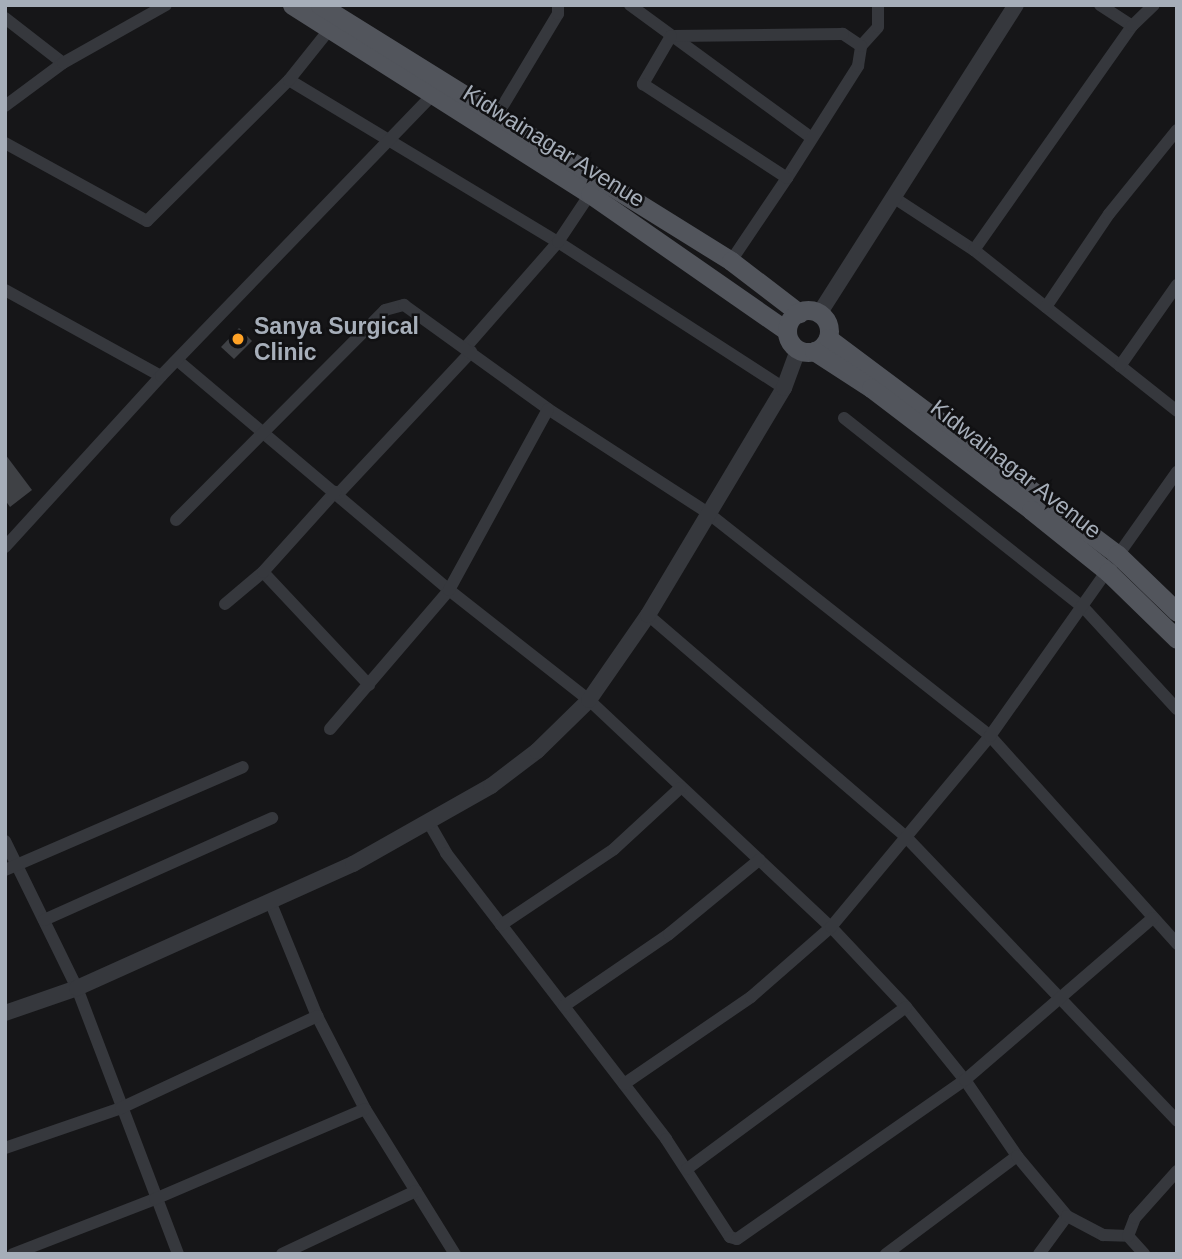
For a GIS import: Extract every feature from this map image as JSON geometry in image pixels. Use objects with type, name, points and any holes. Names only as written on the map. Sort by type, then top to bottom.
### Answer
[{"type":"main road","name":"Kidwainagar Avenue","points":[[292,5],[334,24],[436,91],[595,186],[731,261],[799,313]]},
{"type":"main road","name":"Kidwainagar Avenue","points":[[320,5],[334,24]]},
{"type":"main road","name":"Kidwainagar Avenue","points":[[436,91],[496,117],[595,186],[787,331]]},
{"type":"main road","points":[[799,313],[819,314],[828,327],[813,346],[787,331],[799,313]]},
{"type":"main road","name":"Kidwainagar Avenue","points":[[813,346],[1177,612]]},
{"type":"main road","name":"Kidwainagar Avenue","points":[[1112,563],[1177,639]]},
{"type":"street","points":[[5,106],[63,63],[166,5]]},
{"type":"street","points":[[496,117],[558,14],[558,5]]},
{"type":"street","points":[[630,5],[812,138]]},
{"type":"street","points":[[731,261],[858,66],[861,46],[878,27],[878,5]]},
{"type":"street","points":[[819,314],[896,199],[1016,5]]},
{"type":"street","points":[[1100,5],[1132,26]]},
{"type":"street","points":[[974,250],[1132,26],[1154,5]]},
{"type":"street","points":[[5,18],[63,63]]},
{"type":"street","points":[[5,143],[147,221],[289,80],[334,24]]},
{"type":"street","points":[[671,36],[843,34],[861,46]]},
{"type":"street","points":[[671,36],[643,79],[648,89],[786,178]]},
{"type":"street","points":[[289,80],[387,142],[558,242],[784,388]]},
{"type":"street","points":[[5,547],[161,376],[436,91]]},
{"type":"street","points":[[1046,307],[1109,214],[1177,130]]},
{"type":"street","points":[[225,604],[263,572],[468,350],[558,242],[595,186]]},
{"type":"street","points":[[896,199],[974,250],[1177,411]]},
{"type":"street","points":[[1119,366],[1177,285]]},
{"type":"street","points":[[5,289],[161,376]]},
{"type":"street","points":[[176,520],[385,310],[398,304],[468,350],[548,409],[708,513],[990,736],[1177,944]]},
{"type":"street","points":[[5,1013],[78,988],[270,901],[429,822],[491,786],[537,751],[589,700],[648,615],[784,388],[813,346]]},
{"type":"street","points":[[177,360],[450,590],[589,700],[831,927],[906,1006],[965,1080],[1017,1156],[1067,1216],[1103,1235],[1128,1237],[1144,1254]]},
{"type":"street","points":[[330,729],[450,590],[548,409]]},
{"type":"street","points":[[844,418],[1084,608],[1177,709]]},
{"type":"street","points":[[624,1084],[751,997],[831,927],[990,736],[1084,608],[1112,563],[1177,472]]},
{"type":"street","points":[[263,572],[369,685]]},
{"type":"street","points":[[648,615],[906,837],[1177,1121]]},
{"type":"street","points":[[11,868],[243,767]]},
{"type":"street","points":[[501,925],[614,849],[680,788]]},
{"type":"street","points":[[44,920],[272,818]]},
{"type":"street","points":[[429,822],[446,853],[687,1168],[730,1237],[737,1240],[965,1080],[1153,918]]},
{"type":"street","points":[[5,841],[11,868],[44,920],[78,988],[177,1254]]},
{"type":"street","points":[[564,1006],[669,934],[758,860]]},
{"type":"street","points":[[270,901],[317,1016],[365,1109],[455,1254]]},
{"type":"street","points":[[687,1168],[906,1006]]},
{"type":"street","points":[[5,1148],[121,1108],[317,1016]]},
{"type":"street","points":[[13,1254],[155,1199],[365,1109]]},
{"type":"street","points":[[886,1254],[1017,1156]]},
{"type":"street","points":[[1128,1237],[1135,1218],[1177,1171]]},
{"type":"street","points":[[282,1254],[416,1191]]},
{"type":"street","points":[[1039,1254],[1067,1216]]},
{"type":"building","points":[[239,328],[252,341],[234,359],[221,347]]},
{"type":"building","points":[[5,454],[32,490],[10,507],[5,500]]},
{"type":"place","name":"Sanya Surgical Clinic","points":[[238,339]]}]
